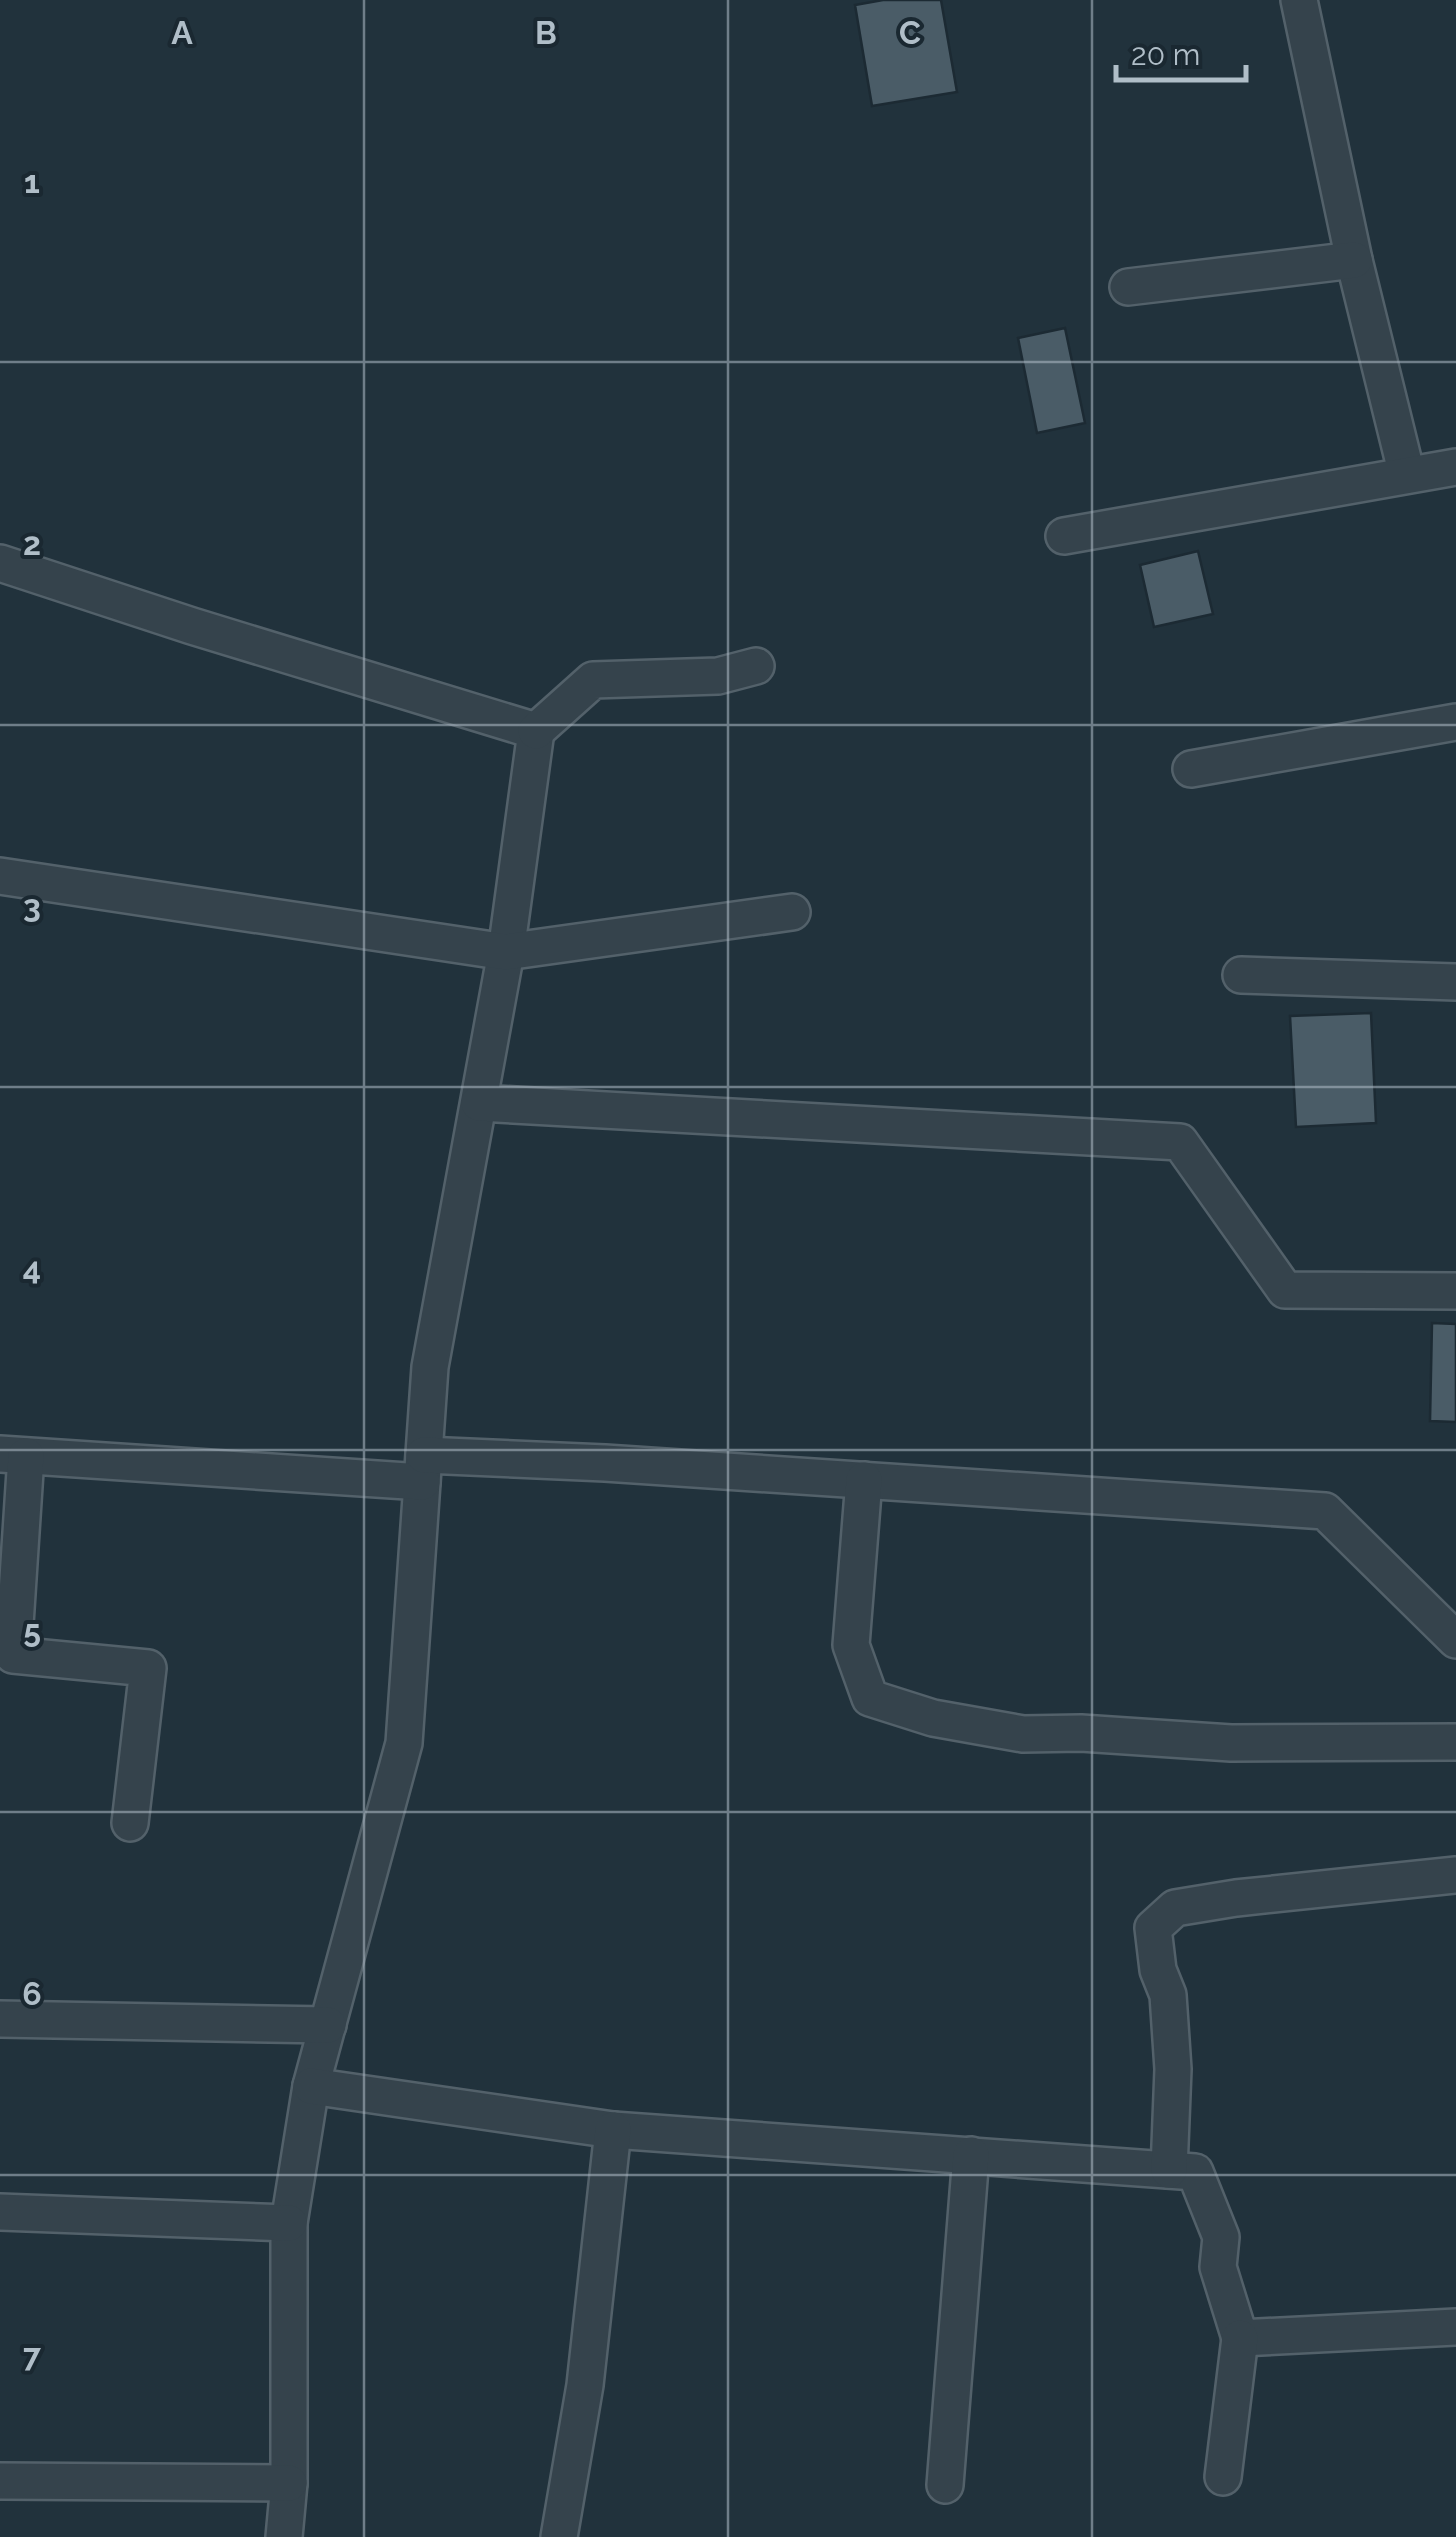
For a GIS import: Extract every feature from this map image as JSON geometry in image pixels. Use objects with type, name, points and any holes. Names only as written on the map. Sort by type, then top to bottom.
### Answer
[{"type":"street","points":[[1299,0],[1354,260],[1407,475]]},
{"type":"street","points":[[1128,287],[1354,260]]},
{"type":"street","points":[[1064,536],[1456,468]]},
{"type":"street","points":[[0,563],[536,731]]},
{"type":"street","points":[[284,2537],[289,2483],[289,2224],[311,2086],[404,1743],[430,1367],[506,952],[536,731],[593,680],[718,676],[756,666]]},
{"type":"street","points":[[1191,769],[1456,722]]},
{"type":"street","points":[[0,876],[506,952],[792,912]]},
{"type":"street","points":[[1241,974],[1456,982]]},
{"type":"street","points":[[479,1103],[1180,1142],[1285,1290],[1456,1291]]},
{"type":"street","points":[[130,1823],[148,1668],[7,1655],[13,1455],[864,1480],[1325,1511],[1456,1640]]},
{"type":"street","points":[[864,1480],[851,1645],[870,1698],[933,1718],[1023,1734],[1081,1733],[1231,1742],[1456,1742]]},
{"type":"street","points":[[1168,2170],[1172,2050],[1168,1995],[1158,1970],[1153,1928],[1175,1908],[1456,1875]]},
{"type":"street","points":[[0,2019],[328,2025]]},
{"type":"street","points":[[311,2086],[613,2130],[1196,2172],[1221,2237],[1218,2267],[1240,2338],[1223,2477]]},
{"type":"street","points":[[559,2537],[585,2385],[613,2130]]},
{"type":"street","points":[[945,2485],[971,2156]]},
{"type":"street","points":[[0,2212],[289,2224]]},
{"type":"street","points":[[1240,2338],[1456,2326]]},
{"type":"street","points":[[0,2481],[289,2483]]},
{"type":"building","points":[[883,0],[941,0],[957,92],[872,106],[855,5]]},
{"type":"building","points":[[1065,328],[1085,423],[1037,433],[1018,338]]},
{"type":"building","points":[[1198,551],[1213,614],[1154,627],[1140,565]]},
{"type":"building","points":[[1371,1013],[1376,1123],[1296,1127],[1290,1016]]},
{"type":"building","points":[[1432,1323],[1456,1324],[1456,1422],[1430,1421]]}]
